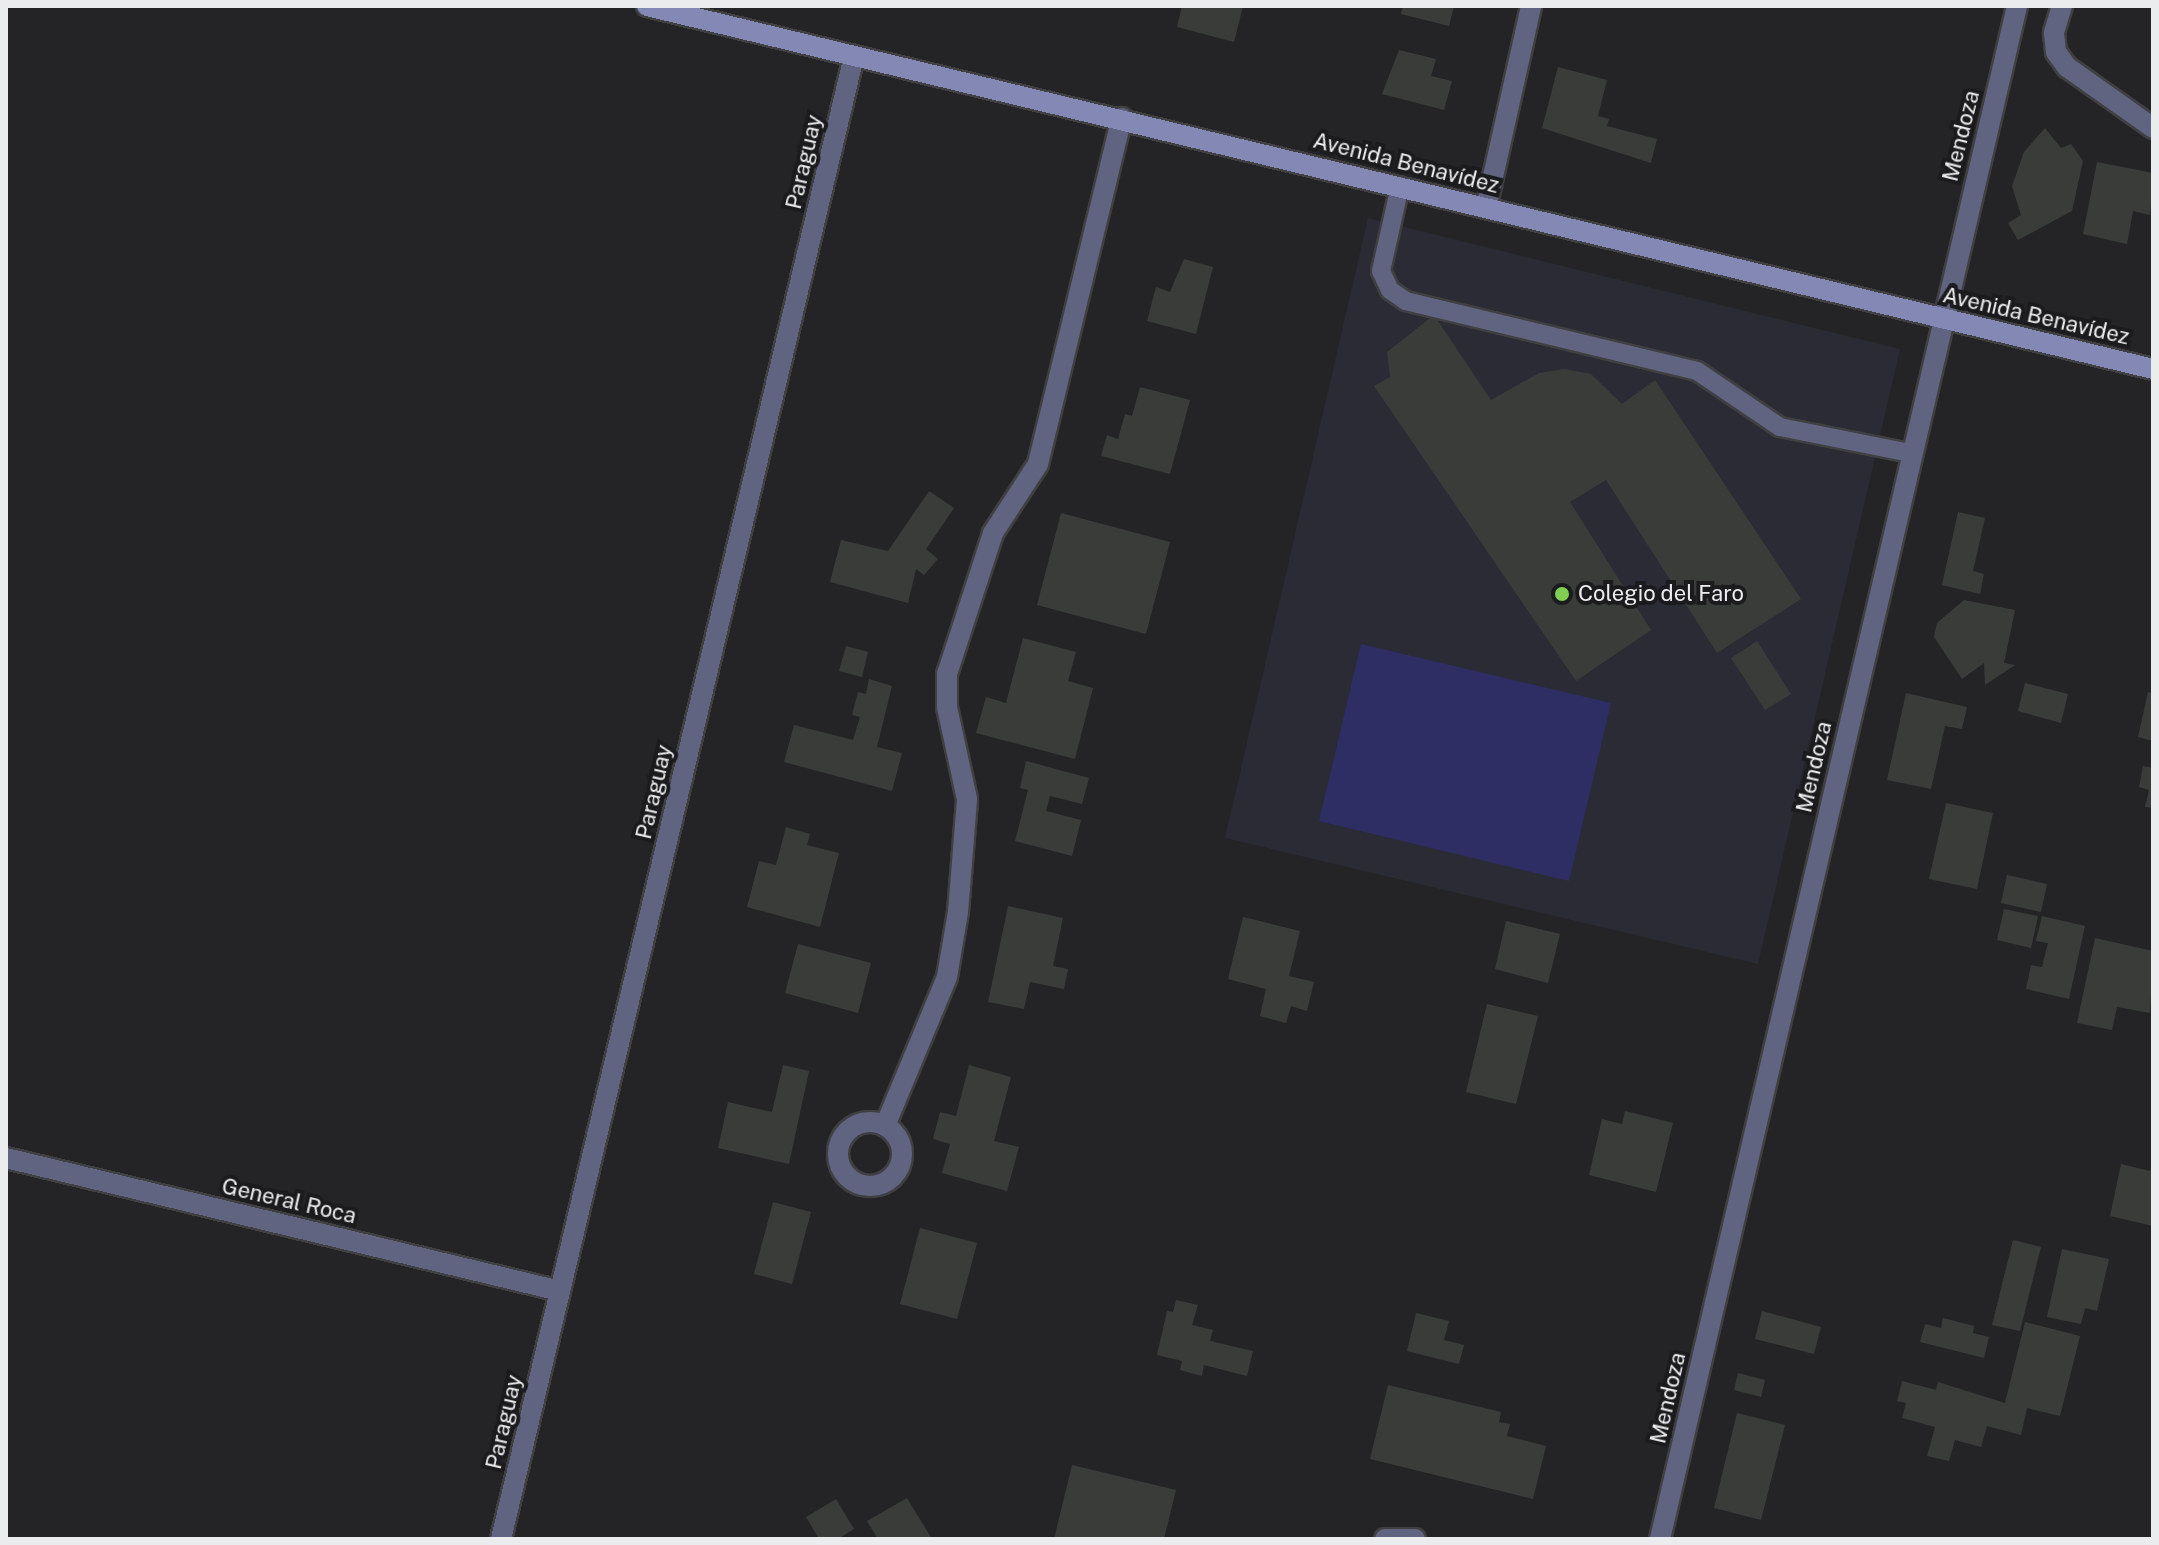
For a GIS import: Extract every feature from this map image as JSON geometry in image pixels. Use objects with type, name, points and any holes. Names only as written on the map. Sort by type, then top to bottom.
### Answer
[{"type":"main road","name":"Avenida Benavídez","points":[[647,6],[1122,118],[2153,369]]},
{"type":"street","points":[[1486,208],[1531,6]]},
{"type":"street","name":"Mendoza","points":[[1660,1539],[1910,453],[2017,6]]},
{"type":"street","points":[[2062,6],[2054,33],[2056,52],[2067,67],[2153,128]]},
{"type":"street","name":"Paraguay","points":[[501,1539],[854,56]]},
{"type":"street","points":[[885,1126],[947,977],[958,912],[967,799],[947,707],[947,674],[993,533],[1038,464],[1122,118]]},
{"type":"street","name":"General Roca","points":[[6,1158],[560,1291]]},
{"type":"street","points":[[1385,1539],[1415,1539]]},
{"type":"lane","points":[[1400,186],[1381,271],[1390,290],[1406,301],[1697,371],[1780,427],[1910,453]]},
{"type":"shaded area","name":"Colegio del Faro","points":[[1368,218],[1900,349],[1758,964],[1225,838]]},
{"type":"shaded area","points":[[1361,644],[1611,703],[1569,881],[1319,821]]},
{"type":"building","points":[[1182,6],[1243,6],[1234,42],[1177,27]]},
{"type":"building","points":[[1403,6],[1454,6],[1449,26],[1401,14]]},
{"type":"building","points":[[1399,50],[1436,59],[1431,76],[1452,81],[1444,110],[1382,94]]},
{"type":"building","points":[[1558,67],[1607,80],[1598,116],[1609,119],[1607,126],[1657,139],[1651,163],[1542,128]]},
{"type":"building","points":[[2045,128],[2061,148],[2071,144],[2083,161],[2072,211],[2018,240],[2008,223],[2021,215],[2012,186],[2024,152]]},
{"type":"building","points":[[2097,162],[2153,173],[2150,215],[2133,211],[2127,244],[2083,234]]},
{"type":"building","points":[[1184,259],[1213,267],[1196,334],[1147,321],[1156,287],[1170,292]]},
{"type":"building","points":[[1434,315],[1491,400],[1539,373],[1564,369],[1591,374],[1622,404],[1655,380],[1801,599],[1717,653],[1606,480],[1570,502],[1651,630],[1576,681],[1374,386],[1390,377],[1387,352]]},
{"type":"building","points":[[1140,387],[1190,400],[1170,474],[1101,456],[1107,435],[1118,439],[1125,414],[1132,416]]},
{"type":"building","points":[[929,491],[954,508],[926,549],[938,559],[924,575],[916,569],[908,603],[830,582],[841,540],[888,551]]},
{"type":"building","points":[[1958,512],[1985,518],[1973,571],[1984,574],[1980,594],[1942,585]]},
{"type":"building","points":[[1061,513],[1170,542],[1146,634],[1037,605]]},
{"type":"building","points":[[1964,600],[2015,610],[2004,663],[2015,665],[1985,685],[1984,663],[1962,679],[1934,637],[1937,623]]},
{"type":"building","points":[[1023,638],[1076,652],[1068,681],[1093,688],[1075,759],[976,733],[986,697],[1006,703]]},
{"type":"building","points":[[1757,641],[1791,694],[1765,710],[1731,658]]},
{"type":"building","points":[[846,646],[868,652],[862,677],[839,671]]},
{"type":"building","points":[[869,679],[892,686],[877,747],[902,753],[892,791],[784,762],[794,725],[853,740],[860,717],[852,715],[858,692],[866,694]]},
{"type":"building","points":[[2025,683],[2068,694],[2061,723],[2018,711]]},
{"type":"building","points":[[2148,692],[2153,693],[2153,741],[2138,737]]},
{"type":"building","points":[[1906,693],[1967,707],[1962,729],[1945,726],[1931,789],[1887,780]]},
{"type":"building","points":[[1026,761],[1089,778],[1082,804],[1050,796],[1046,811],[1081,820],[1072,856],[1015,841],[1028,790],[1020,788]]},
{"type":"building","points":[[2143,766],[2153,768],[2153,808],[2145,807],[2149,790],[2139,787]]},
{"type":"building","points":[[1946,803],[1993,813],[1977,889],[1929,879]]},
{"type":"building","points":[[786,827],[810,834],[807,845],[839,853],[820,927],[747,907],[759,861],[776,865]]},
{"type":"building","points":[[2007,875],[2047,884],[2041,912],[2001,903]]},
{"type":"building","points":[[1008,906],[1063,918],[1053,966],[1068,969],[1064,989],[1030,982],[1024,1009],[988,1002]]},
{"type":"building","points":[[2004,909],[2038,916],[2031,948],[1997,940]]},
{"type":"building","points":[[2042,916],[2085,926],[2069,999],[2026,989],[2031,965],[2042,967],[2048,943],[2036,941]]},
{"type":"building","points":[[1243,917],[1300,931],[1289,976],[1314,982],[1307,1011],[1291,1006],[1286,1023],[1260,1016],[1266,989],[1228,979]]},
{"type":"building","points":[[1506,921],[1560,934],[1548,983],[1495,969]]},
{"type":"building","points":[[2095,938],[2153,951],[2150,1013],[2117,1007],[2112,1030],[2077,1023]]},
{"type":"building","points":[[798,944],[871,963],[858,1013],[785,993]]},
{"type":"building","points":[[1487,1004],[1538,1016],[1516,1104],[1466,1092]]},
{"type":"building","points":[[783,1065],[809,1071],[789,1164],[718,1148],[728,1102],[772,1112]]},
{"type":"building","points":[[969,1065],[1011,1077],[994,1141],[1019,1147],[1007,1191],[942,1173],[950,1144],[933,1139],[940,1112],[956,1116]]},
{"type":"building","points":[[1625,1111],[1673,1123],[1656,1192],[1589,1175],[1602,1119],[1622,1124]]},
{"type":"building","points":[[2153,1162],[2153,1226],[2110,1216],[2121,1164],[2150,1171]]},
{"type":"building","points":[[773,1202],[811,1212],[792,1284],[754,1274]]},
{"type":"building","points":[[920,1228],[977,1243],[957,1319],[900,1304]]},
{"type":"building","points":[[2013,1240],[2041,1247],[2020,1331],[1992,1325]]},
{"type":"building","points":[[2062,1249],[2109,1259],[2097,1311],[2085,1308],[2081,1324],[2047,1317]]},
{"type":"building","points":[[1176,1300],[1198,1305],[1192,1325],[1213,1330],[1210,1341],[1253,1351],[1247,1376],[1204,1365],[1202,1376],[1180,1370],[1182,1361],[1157,1355],[1167,1311],[1173,1312]]},
{"type":"building","points":[[1762,1311],[1821,1327],[1814,1354],[1755,1339]]},
{"type":"building","points":[[1416,1313],[1449,1321],[1444,1340],[1464,1345],[1459,1364],[1407,1351]]},
{"type":"building","points":[[1943,1318],[1974,1326],[1973,1333],[1989,1337],[1984,1358],[1920,1342],[1925,1324],[1941,1328]]},
{"type":"building","points":[[2025,1322],[2080,1336],[2060,1416],[2027,1408],[2021,1435],[1987,1426],[1981,1447],[1955,1440],[1949,1461],[1927,1456],[1935,1427],[1902,1418],[1906,1403],[1897,1401],[1902,1381],[1936,1390],[1938,1382],[2005,1403]]},
{"type":"building","points":[[1738,1373],[1765,1380],[1761,1397],[1734,1390]]},
{"type":"building","points":[[1388,1385],[1501,1412],[1499,1422],[1510,1424],[1507,1436],[1546,1446],[1533,1499],[1370,1459]]},
{"type":"building","points":[[1737,1413],[1785,1425],[1761,1520],[1714,1508]]},
{"type":"building","points":[[1072,1465],[1176,1490],[1164,1539],[1054,1539]]},
{"type":"building","points":[[907,1498],[932,1539],[878,1539],[867,1521]]},
{"type":"building","points":[[836,1499],[854,1529],[838,1539],[819,1539],[806,1517]]},
{"type":"place","name":"Colegio del Faro","points":[[1562,594]]}]
